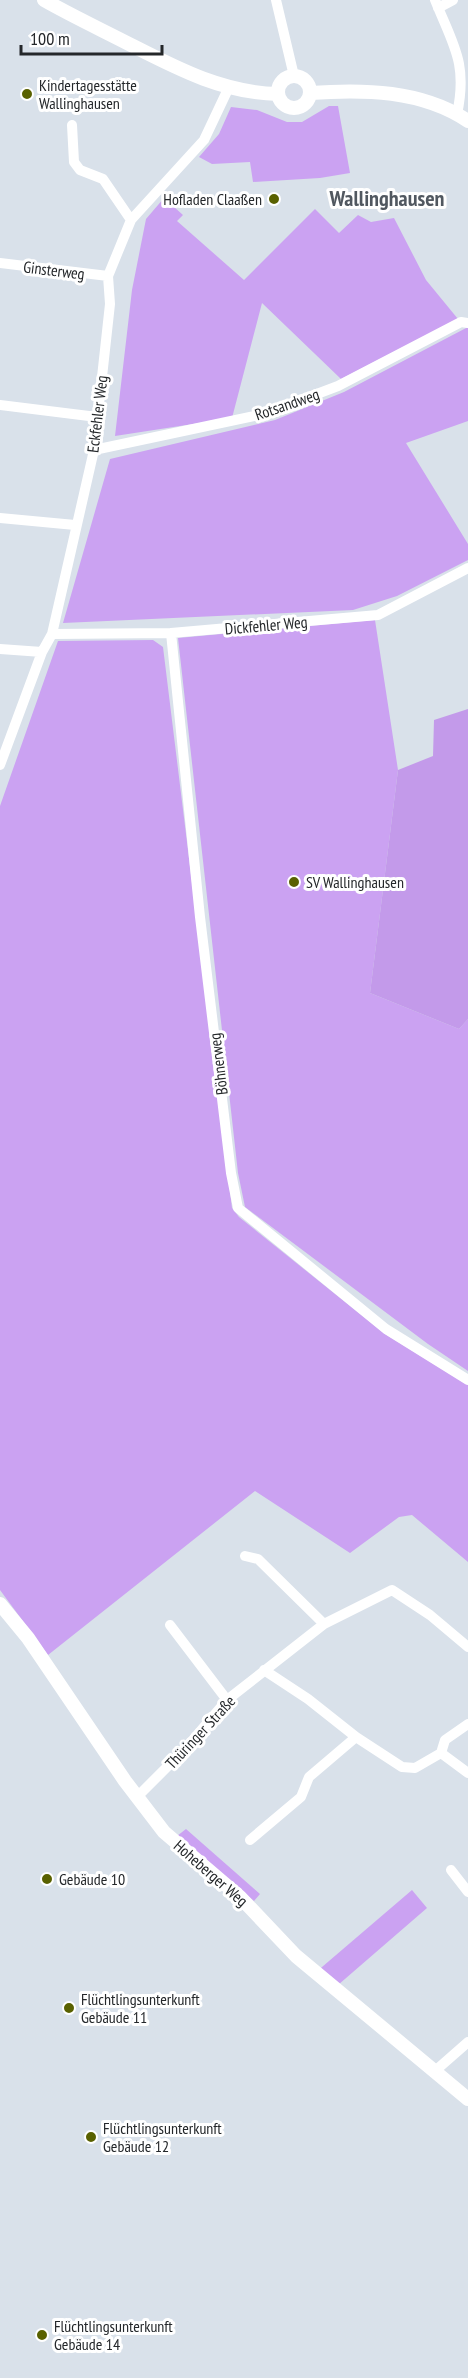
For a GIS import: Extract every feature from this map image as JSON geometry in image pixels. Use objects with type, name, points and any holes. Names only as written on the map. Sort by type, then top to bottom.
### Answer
[{"type":"street","points":[[44,0],[193,76],[229,87],[278,94]]},
{"type":"street","points":[[276,0],[294,76],[307,84],[310,93]]},
{"type":"street","points":[[310,93],[346,91],[385,93],[431,104],[462,118],[464,80],[462,61],[436,4],[453,0]]},
{"type":"street","points":[[294,76],[280,84],[278,94],[282,103],[292,108],[302,106],[310,93]]},
{"type":"street","name":"Eckfehler Weg","points":[[0,765],[2,753],[42,652],[52,634],[75,525],[94,450],[110,304],[108,276],[131,220],[204,140],[229,87]]},
{"type":"street","points":[[72,124],[74,162],[80,170],[103,179],[131,220]]},
{"type":"street","name":"Ginsterweg","points":[[0,263],[108,276]]},
{"type":"street","name":"Rotsandweg","points":[[94,450],[264,414],[338,386],[461,322],[468,323]]},
{"type":"street","points":[[0,405],[97,417]]},
{"type":"street","points":[[0,518],[75,525]]},
{"type":"street","name":"Dickfehler Weg","points":[[52,634],[171,633],[378,615],[468,568]]},
{"type":"street","name":"Böhnerweg","points":[[171,633],[202,929],[238,1208],[386,1329],[468,1380]]},
{"type":"street","points":[[0,649],[42,652]]},
{"type":"street","points":[[245,1556],[258,1560],[324,1624]]},
{"type":"street","name":"Thüringer Straße","points":[[137,1797],[186,1748],[227,1700],[324,1624],[392,1590],[430,1615],[468,1647]]},
{"type":"street","name":"Hoheberger Weg","points":[[0,1604],[34,1647],[137,1797],[164,1832],[240,1897],[296,1956],[468,2099]]},
{"type":"street","points":[[171,1625],[227,1700]]},
{"type":"street","points":[[264,1670],[308,1699],[356,1737],[402,1767],[415,1768],[441,1753],[445,1740],[468,1724]]},
{"type":"street","points":[[250,1840],[301,1797],[309,1777],[356,1737]]},
{"type":"street","points":[[441,1753],[468,1773]]},
{"type":"street","points":[[451,1870],[468,1892]]},
{"type":"street","points":[[435,2072],[468,2042]]},
{"type":"shaded area","points":[[329,106],[338,106],[350,173],[320,178],[253,182],[250,162],[212,164],[199,157],[219,134],[231,107],[257,110],[287,122],[302,122]]},
{"type":"shaded area","points":[[164,198],[183,215],[177,221],[244,280],[315,209],[339,233],[358,215],[371,222],[394,218],[426,280],[458,319],[341,379],[262,303],[232,418],[115,436],[132,290],[146,219]]},
{"type":"shaded area","points":[[468,327],[468,421],[406,443],[468,544],[468,560],[397,596],[353,610],[63,623],[110,459],[275,420],[344,392]]},
{"type":"shaded area","points":[[375,620],[398,770],[370,993],[459,1029],[468,1019],[468,1371],[428,1344],[245,1207],[238,1173],[178,638]]},
{"type":"shaded area","points":[[153,640],[163,647],[232,1208],[239,1217],[385,1334],[468,1385],[468,1562],[412,1515],[399,1517],[350,1553],[255,1491],[48,1655],[0,1590],[0,806],[58,641]]},
{"type":"shaded area","points":[[468,709],[468,1019],[459,1029],[370,993],[398,770],[433,756],[434,720]]},
{"type":"shaded area","points":[[186,1829],[260,1894],[254,1901],[177,1836]]},
{"type":"shaded area","points":[[412,1890],[427,1908],[338,1985],[315,1973]]},
{"type":"place","name":"Kindertagesstätte Wallinghausen","points":[[27,94]]},
{"type":"place","name":"Hofladen Claaßen","points":[[274,199]]},
{"type":"place","name":"SV Wallinghausen","points":[[294,882]]},
{"type":"place","name":"Gebäude 10","points":[[47,1879]]},
{"type":"place","name":"Flüchtlingsunterkunft Gebäude 11","points":[[69,2008]]},
{"type":"place","name":"Flüchtlingsunterkunft Gebäude 12","points":[[91,2137]]},
{"type":"place","name":"Flüchtlingsunterkunft Gebäude 14","points":[[42,2335]]},
{"type":"district","name":"Wallinghausen","points":[[387,198]]}]
